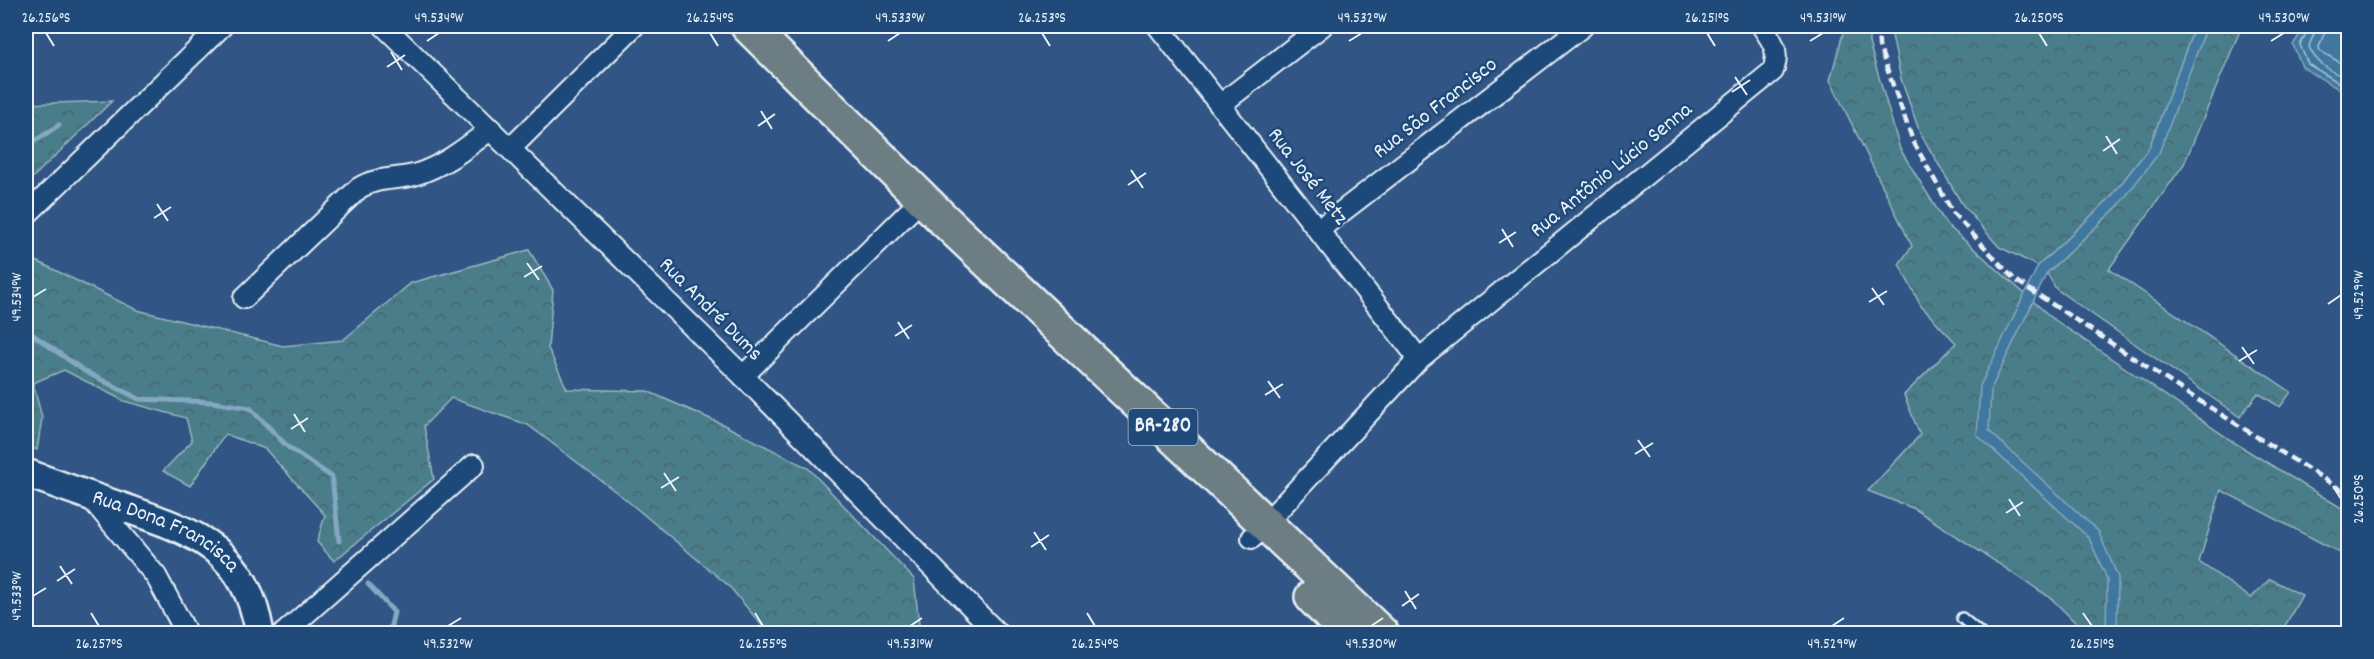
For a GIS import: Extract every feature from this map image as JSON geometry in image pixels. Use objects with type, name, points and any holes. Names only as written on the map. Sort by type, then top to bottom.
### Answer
[{"type":"highway","name":"BR-280","points":[[748,26],[1260,531],[1382,633]]},
{"type":"highway","name":"BR-280","points":[[1260,531],[1348,633]]},
{"type":"main road","name":"Rua Dona Francisca","points":[[26,473],[172,524],[202,538],[225,558],[242,579],[256,613],[260,633]]},
{"type":"street","points":[[26,215],[222,26]]},
{"type":"street","name":"Rua André Dums","points":[[384,26],[511,147],[743,376],[998,633]]},
{"type":"street","points":[[511,147],[634,26]]},
{"type":"street","name":"Rua José Metz","points":[[1158,26],[1419,359]]},
{"type":"street","points":[[1220,105],[1322,26]]},
{"type":"street","name":"Rua São Francisco","points":[[1318,230],[1583,26]]},
{"type":"street","name":"Rua Antônio Lúcio Senna","points":[[1260,531],[1419,359],[1773,71],[1778,59],[1777,49],[1762,26]]},
{"type":"street","points":[[244,298],[359,188],[381,178],[410,176],[432,169],[450,160],[491,129]]},
{"type":"street","points":[[743,376],[933,210]]},
{"type":"street","points":[[283,633],[474,465]]},
{"type":"street","points":[[89,496],[156,576],[187,633]]},
{"type":"lane","points":[[1962,618],[1982,633]]},
{"type":"green space","points":[[1845,26],[1869,26],[1869,43],[1900,149],[1946,224],[2052,318],[2235,443],[2348,512],[2348,557],[2221,490],[2199,562],[2251,598],[2270,579],[2302,595],[2281,633],[2086,633],[2051,598],[1915,509],[1868,491],[1920,435],[1904,395],[1956,343],[1921,306],[1899,264],[1912,246],[1830,80]]},
{"type":"green space","points":[[1890,26],[2195,26],[2149,148],[2110,198],[2038,266],[1999,247],[1962,204],[1920,133],[1901,79]]},
{"type":"green space","points":[[2207,26],[2242,26],[2184,164],[2109,269],[2291,392],[2280,407],[2258,393],[2240,417],[2056,289],[2047,273],[2119,205],[2185,82]]},
{"type":"green space","points":[[112,101],[26,184],[26,104]]},
{"type":"green space","points":[[529,250],[553,290],[548,348],[567,389],[647,391],[722,424],[808,468],[914,579],[920,633],[768,633],[729,586],[624,498],[528,425],[451,398],[424,426],[434,479],[334,561],[317,542],[325,515],[265,449],[225,434],[190,486],[163,471],[192,441],[186,418],[124,401],[64,370],[33,383],[42,418],[37,450],[26,446],[26,256],[137,310],[283,346],[343,340],[411,283]]},
{"type":"water","points":[[2195,26],[2207,26],[2159,153],[2119,205],[2047,273],[1991,389],[1989,431],[2098,531],[2118,577],[2117,633],[2106,633],[2107,579],[2089,538],[1977,435],[1980,386],[2038,266],[2110,198],[2149,148]]},
{"type":"water","points":[[2305,26],[2348,26],[2348,89],[2340,90],[2302,67],[2293,45]]},
{"type":"waterway","points":[[26,147],[59,125]]},
{"type":"waterway","points":[[26,330],[86,372],[139,399],[212,402],[250,408],[288,447],[332,477],[339,541]]},
{"type":"waterway","points":[[368,584],[394,612],[389,634]]},
{"type":"railway","points":[[1878,26],[1879,46],[1913,141],[1953,213],[2014,279],[2179,388],[2348,494]]}]
